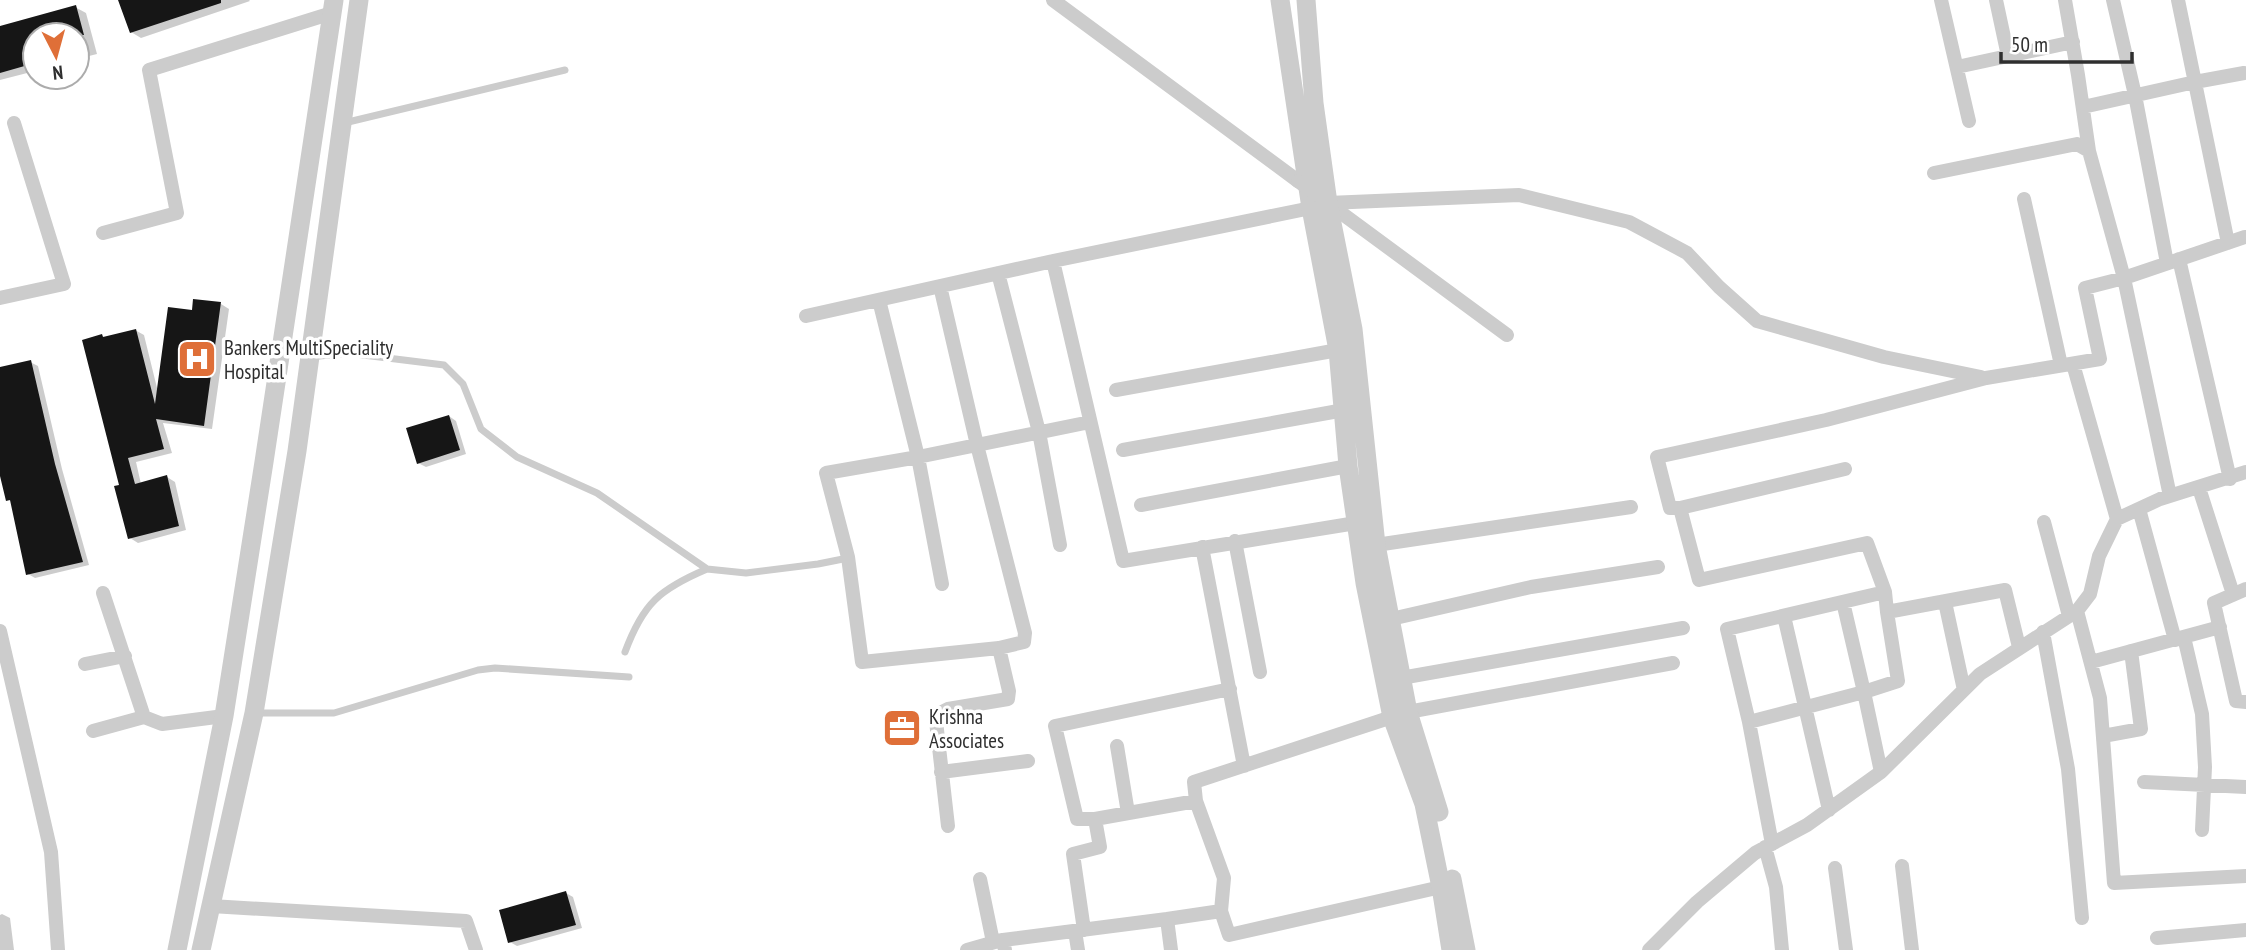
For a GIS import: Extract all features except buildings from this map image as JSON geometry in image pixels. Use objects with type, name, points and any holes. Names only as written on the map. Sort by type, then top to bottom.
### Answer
[{"type":"street","points":[[201,950],[254,712],[295,464],[359,0]]},
{"type":"street","points":[[1053,0],[1298,181],[1319,202],[1507,335]]},
{"type":"street","points":[[1280,0],[1319,202],[1338,350],[1348,466],[1365,583],[1424,804],[1453,950]]},
{"type":"street","points":[[1306,0],[1319,202],[1353,329],[1376,545],[1401,678],[1400,715],[1439,810],[1453,950]]},
{"type":"street","points":[[1941,0],[1969,121]]},
{"type":"street","points":[[1996,0],[2008,56]]},
{"type":"street","points":[[2065,0],[2089,151],[2124,278],[2170,496]]},
{"type":"street","points":[[2113,0],[2173,261],[2230,479]]},
{"type":"street","points":[[2178,0],[2228,243]]},
{"type":"street","points":[[103,233],[177,213],[149,70],[333,6],[223,716],[177,950]]},
{"type":"street","points":[[1957,67],[2073,42]]},
{"type":"street","points":[[2082,107],[2244,73]]},
{"type":"street","points":[[0,298],[64,284],[14,123]]},
{"type":"street","points":[[1934,173],[2077,144],[2089,151]]},
{"type":"street","points":[[806,316],[1319,202],[1519,195],[1629,222],[1687,253],[1757,321],[1884,357],[1986,378]]},
{"type":"street","points":[[2024,199],[2067,365],[2117,519]]},
{"type":"street","points":[[1846,469],[1671,508],[1657,457],[1826,420],[1986,378],[2100,359],[2085,288],[2124,278],[2246,237],[2246,243]]},
{"type":"street","points":[[1053,261],[1123,561],[1356,523]]},
{"type":"street","points":[[999,273],[1039,432],[1060,545]]},
{"type":"street","points":[[940,286],[977,445],[1026,638],[1019,644],[999,648],[862,662],[848,557],[826,473],[918,457],[977,445],[1039,432],[1090,422]]},
{"type":"street","points":[[879,300],[918,457],[942,584]]},
{"type":"street","points":[[1116,390],[1338,350]]},
{"type":"street","points":[[1123,450],[1344,410]]},
{"type":"street","points":[[1141,505],[1348,466]]},
{"type":"street","points":[[1649,950],[1697,902],[1755,853],[1807,825],[1881,772],[1980,674],[2073,614],[2090,594],[2099,556],[2117,519],[2170,496],[2246,472]]},
{"type":"street","points":[[2199,488],[2239,592],[2214,603],[2236,701],[2246,702]]},
{"type":"street","points":[[1376,545],[1631,507]]},
{"type":"street","points":[[1680,508],[1699,580],[1867,543],[1885,592],[1898,681],[1749,722]]},
{"type":"street","points":[[2139,509],[2202,714],[2202,830]]},
{"type":"street","points":[[2044,522],[2091,662],[2100,698],[2114,883],[2246,876]]},
{"type":"street","points":[[1236,541],[1260,672]]},
{"type":"street","points":[[1202,547],[1244,765]]},
{"type":"street","points":[[1391,619],[1531,587],[1658,568]]},
{"type":"street","points":[[1887,612],[2004,590],[2019,647]]},
{"type":"street","points":[[1782,950],[1776,887],[1749,722],[1727,629],[1885,592]]},
{"type":"street","points":[[103,593],[144,717]]},
{"type":"street","points":[[1843,602],[1881,772]]},
{"type":"street","points":[[1945,602],[1964,690]]},
{"type":"street","points":[[1783,616],[1829,810]]},
{"type":"street","points":[[2091,662],[2220,627]]},
{"type":"street","points":[[1401,678],[1683,628]]},
{"type":"street","points":[[0,631],[7,689],[51,852],[58,950]]},
{"type":"street","points":[[2043,632],[2068,769],[2082,918]]},
{"type":"street","points":[[948,827],[936,727],[938,716],[942,712],[1009,699],[999,648]]},
{"type":"street","points":[[2103,736],[2141,729],[2131,651]]},
{"type":"street","points":[[85,664],[125,656]]},
{"type":"street","points":[[1235,950],[1221,911],[1224,878],[1196,801],[1194,782],[1400,715],[1674,663]]},
{"type":"street","points":[[1196,801],[1095,819],[1077,819],[1055,726],[1230,689]]},
{"type":"street","points":[[93,731],[144,717],[162,724],[223,716]]},
{"type":"street","points":[[1117,746],[1128,813]]},
{"type":"street","points":[[941,772],[1028,761]]},
{"type":"street","points":[[2144,782],[2246,787]]},
{"type":"street","points":[[1078,950],[1080,931],[1073,854],[1100,847],[1095,819]]},
{"type":"street","points":[[1902,866],[1912,950]]},
{"type":"street","points":[[1835,868],[1846,950]]},
{"type":"street","points":[[980,879],[1000,944]]},
{"type":"street","points":[[1229,935],[1441,887]]},
{"type":"street","points":[[211,906],[466,921],[476,950]]},
{"type":"street","points":[[967,950],[1221,911]]},
{"type":"street","points":[[1167,919],[1171,950]]},
{"type":"street","points":[[2157,938],[2246,930]]},
{"type":"lane","points":[[342,123],[565,70]]},
{"type":"lane","points":[[310,357],[347,353],[444,365],[463,384],[481,429],[517,457],[597,493],[708,569],[746,573],[818,564],[848,557]]},
{"type":"lane","points":[[625,652],[636,623],[654,599],[679,581],[708,569]]},
{"type":"lane","points":[[254,712],[334,713],[478,670],[495,668],[629,677]]},
{"type":"place","name":"Bankers MultiSpeciality Hospital","points":[[197,359]]},
{"type":"place","name":"Krishna Associates","points":[[902,728]]}]
